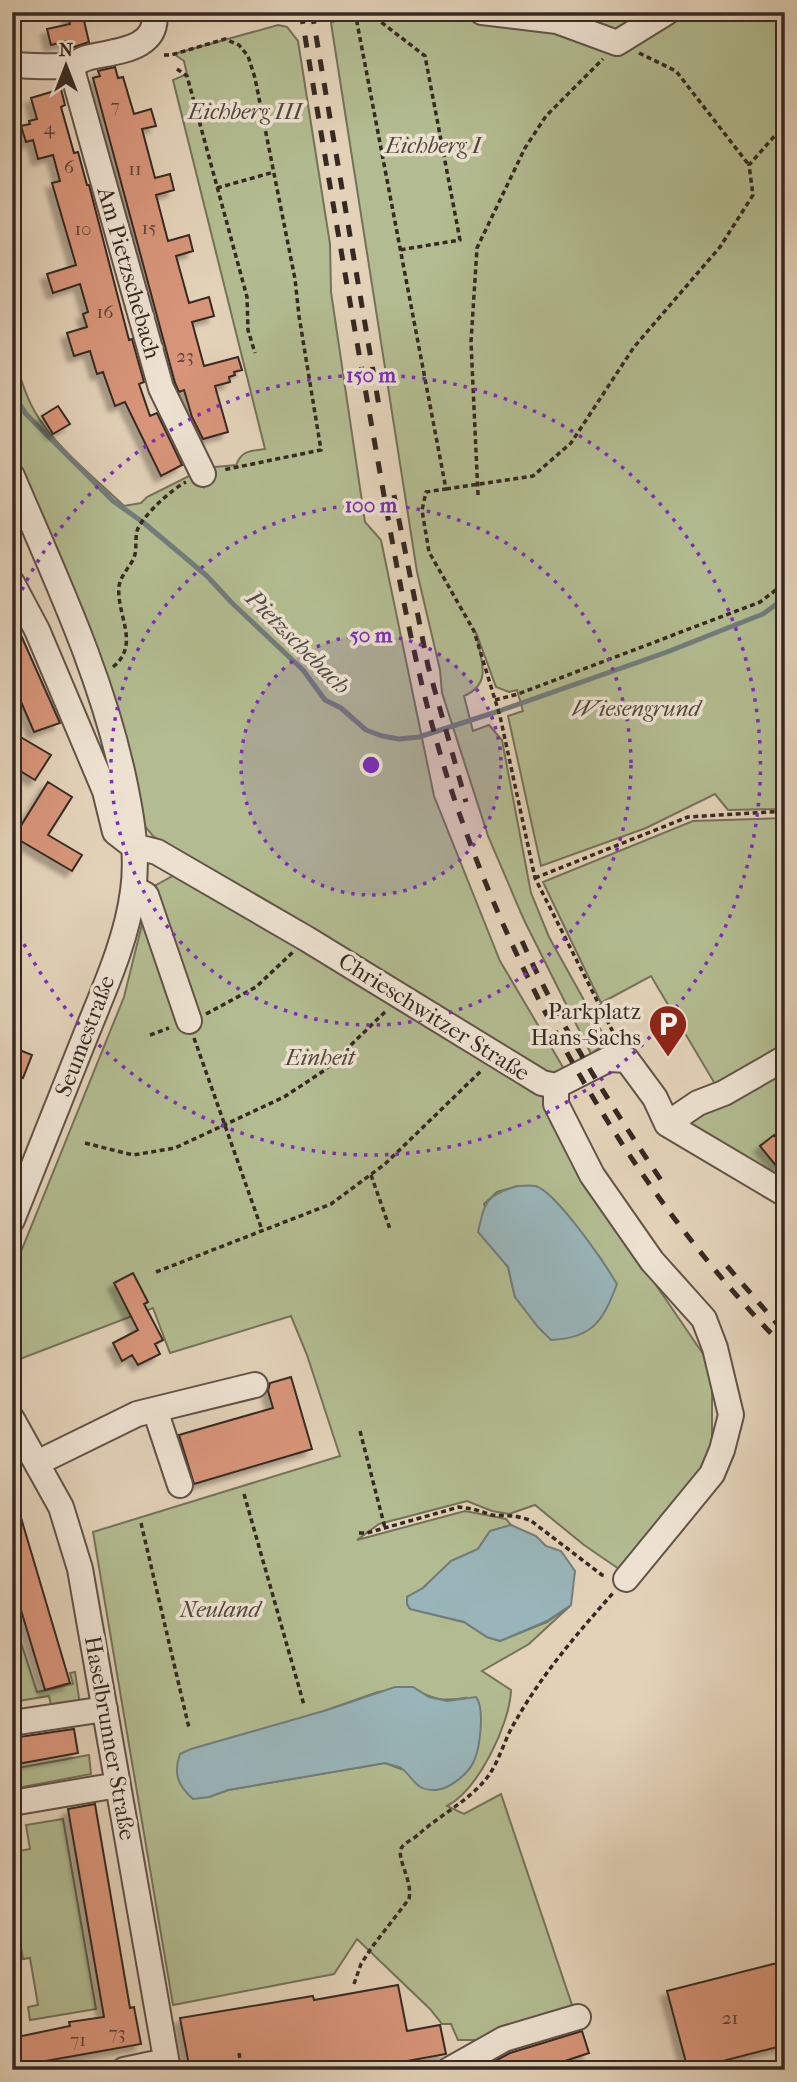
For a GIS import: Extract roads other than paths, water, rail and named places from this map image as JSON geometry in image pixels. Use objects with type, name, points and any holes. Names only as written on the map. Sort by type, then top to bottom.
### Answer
[{"type":"street","points":[[482,12],[557,21],[617,43],[667,12]]},
{"type":"street","points":[[12,65],[71,66],[82,59],[145,42],[155,18]]},
{"type":"street","name":"Am Pietzschebach","points":[[71,66],[161,388],[203,474]]},
{"type":"street","name":"Seumestraße","points":[[12,476],[94,670],[118,751],[132,818],[134,888],[128,919],[106,985],[12,1220]]},
{"type":"street","points":[[12,583],[37,630],[105,792],[115,832],[133,846]]},
{"type":"street","name":"Chrieschwitzer Straße","points":[[133,846],[157,852],[307,939],[542,1083],[556,1086],[608,1059],[627,1060],[655,1098],[667,1124]]},
{"type":"street","points":[[134,888],[146,895],[189,1021]]},
{"type":"street","points":[[785,1058],[724,1093],[698,1103],[667,1124],[785,1194]]},
{"type":"street","points":[[556,1086],[556,1104],[598,1184],[652,1261],[704,1319],[715,1348],[731,1415],[722,1450],[712,1474],[626,1579]]},
{"type":"street","points":[[37,1462],[137,1415],[255,1385]]},
{"type":"street","points":[[155,1410],[180,1485]]},
{"type":"street","name":"Haselbrunner Straße","points":[[12,1419],[61,1507],[73,1542],[167,2065]]},
{"type":"street","points":[[12,1723],[105,1709]]},
{"type":"street","points":[[12,1803],[118,1785]]},
{"type":"street","points":[[449,2070],[504,2039],[578,2017]]},
{"type":"street","points":[[124,2070],[167,2065]]},
{"type":"water","points":[[518,1186],[535,1186],[555,1201],[579,1229],[617,1284],[601,1317],[587,1331],[577,1336],[551,1340],[538,1327],[515,1297],[508,1267],[478,1232],[485,1206],[493,1196]]},
{"type":"water","points":[[511,1525],[536,1536],[546,1546],[561,1551],[575,1571],[571,1605],[547,1621],[500,1641],[487,1637],[464,1622],[410,1609],[407,1597],[423,1588],[451,1561],[478,1549],[490,1531]]},
{"type":"water","points":[[395,1687],[413,1687],[429,1697],[447,1701],[476,1697],[479,1702],[480,1738],[476,1755],[468,1770],[453,1784],[429,1790],[415,1783],[401,1768],[385,1763],[228,1790],[193,1799],[180,1784],[177,1773],[180,1754],[191,1749],[327,1710]]},
{"type":"waterway","name":"Pietzschebach","points":[[12,383],[18,402],[26,414],[113,501],[144,523],[207,576],[303,670],[325,700],[341,708],[366,730],[382,736],[399,739],[419,737],[502,710],[667,652],[763,614],[785,598]]},
{"type":"railway","points":[[301,12],[400,584],[430,717],[456,804],[484,879],[516,952],[551,1024],[591,1094],[634,1162],[681,1227],[731,1289],[785,1348]]},
{"type":"railway","points":[[312,12],[380,412]]},
{"type":"railway","points":[[394,495],[428,666],[466,802]]},
{"type":"railway","points":[[522,941],[553,1005],[588,1066],[665,1186]]},
{"type":"railway","points":[[727,1266],[785,1333]]},
{"type":"place","name":"Parkplatz Hans-Sachs","points":[[668,1058]]},
{"type":"park label","name":"Eichberg III","points":[[245,111]]},
{"type":"park label","name":"Eichberg I","points":[[433,145]]},
{"type":"park label","name":"Wiesengrund","points":[[636,708]]},
{"type":"park label","name":"Einheit","points":[[320,1057]]},
{"type":"park label","name":"Neuland","points":[[220,1609]]}]
